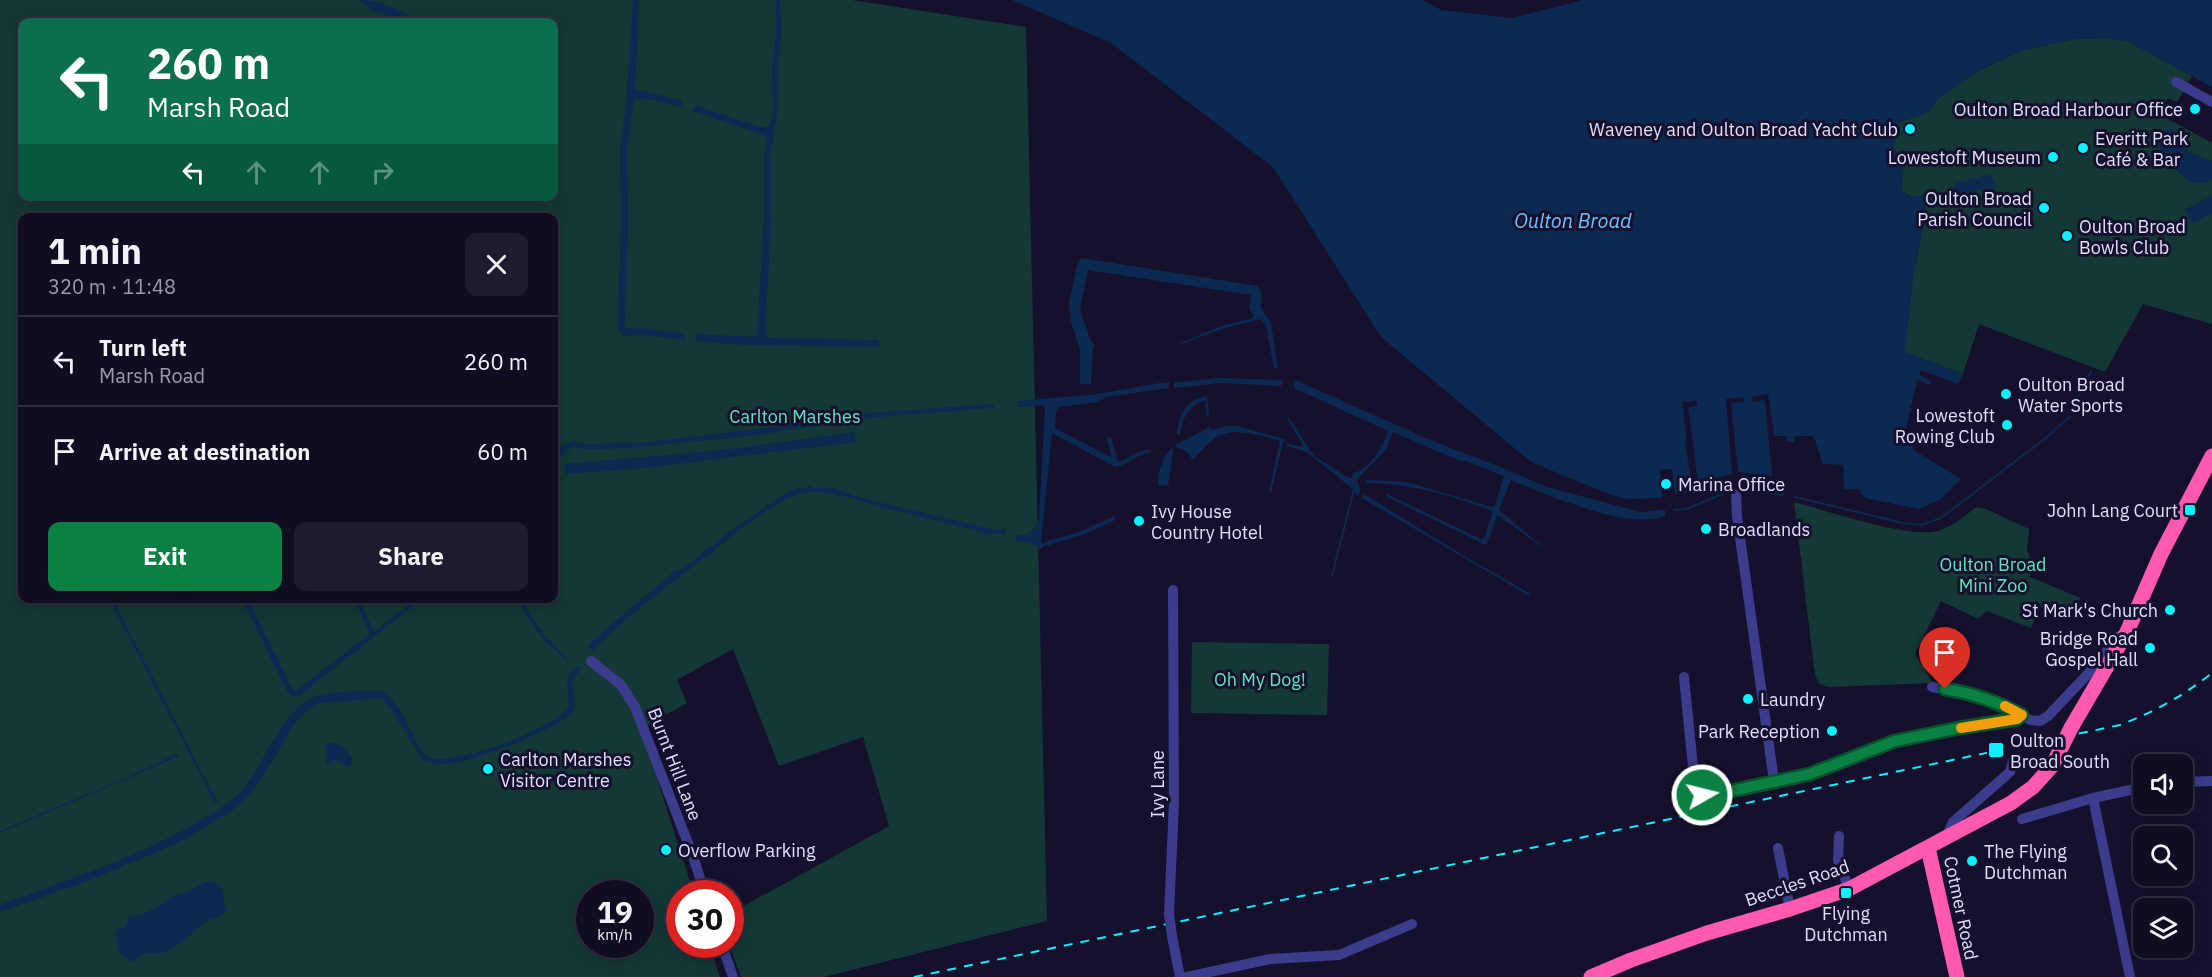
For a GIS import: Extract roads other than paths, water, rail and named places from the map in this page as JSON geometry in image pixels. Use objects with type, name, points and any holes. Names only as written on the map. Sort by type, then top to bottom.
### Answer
[{"type":"highway","points":[[1947,836],[2011,802],[2033,787],[2052,766],[2127,632],[2161,554],[2211,460]]},
{"type":"highway","name":"Beccles Road","points":[[1591,977],[1707,933],[1849,889],[1947,836]]},
{"type":"highway","name":"Cotmer Road","points":[[1928,848],[1957,977]]},
{"type":"street","points":[[2176,82],[2212,102]]},
{"type":"street","points":[[1736,494],[1737,516],[1774,781]]},
{"type":"street","name":"Ivy Lane","points":[[1173,590],[1174,804],[1169,914],[1180,977]]},
{"type":"street","points":[[1932,687],[1994,701],[2030,720],[2040,721],[2048,716],[2103,657],[2115,639],[2127,632]]},
{"type":"street","name":"Burnt Hill Lane","points":[[591,662],[621,685],[635,707],[701,880]]},
{"type":"street","points":[[1684,677],[1695,787],[1702,795],[1708,796],[1810,774],[1895,741],[2017,719],[2022,715]]},
{"type":"street","name":"Beccles Road","points":[[1947,836],[1953,822],[2010,772],[2013,760]]},
{"type":"street","points":[[2193,782],[2212,781]]},
{"type":"street","points":[[2022,819],[2093,798],[2133,789]]},
{"type":"street","points":[[2093,798],[2130,977]]},
{"type":"street","points":[[1839,836],[1838,860],[1849,889]]},
{"type":"street","points":[[1778,848],[1790,909]]},
{"type":"street","points":[[1187,977],[1270,959],[1339,955],[1412,924]]},
{"type":"street","points":[[726,958],[732,977]]},
{"type":"water","points":[[359,0],[390,6],[411,18],[392,18],[394,17],[374,11]]},
{"type":"water","points":[[633,0],[639,0],[635,89],[683,101],[681,107],[651,100],[634,100],[627,147],[628,223],[625,326],[629,329],[644,328],[685,334],[685,340],[644,335],[628,336],[623,335],[618,328],[621,223],[620,147],[626,107]]},
{"type":"water","points":[[776,0],[780,0],[781,37],[778,107],[770,156],[771,221],[765,334],[769,338],[879,340],[879,347],[744,345],[695,341],[696,334],[755,337],[757,334],[764,221],[766,136],[692,111],[695,105],[761,127],[769,127],[773,110],[772,69],[776,33]]},
{"type":"water","name":"Oulton Broad","points":[[1012,0],[1422,0],[1441,10],[1512,18],[1583,0],[2212,0],[2212,87],[2127,41],[2105,38],[2074,39],[2020,51],[1974,73],[1938,99],[1928,112],[1897,123],[1893,151],[1909,154],[1908,159],[1904,160],[1901,192],[1908,197],[1923,195],[1926,211],[1913,277],[1905,352],[1963,374],[1958,384],[1921,370],[1919,375],[1931,381],[1929,385],[1917,380],[1905,434],[1915,451],[1961,479],[1941,499],[1919,509],[1865,498],[1859,489],[1844,489],[1843,465],[1823,464],[1813,436],[1795,436],[1794,442],[1787,442],[1787,436],[1774,436],[1768,394],[1752,397],[1753,402],[1765,400],[1772,476],[1738,472],[1731,403],[1744,402],[1743,397],[1726,399],[1732,474],[1698,482],[1688,407],[1697,406],[1697,401],[1682,402],[1687,441],[1685,442],[1693,492],[1675,494],[1672,469],[1660,470],[1662,498],[1629,499],[1611,495],[1531,462],[1381,337],[1273,167],[1111,43]]},
{"type":"water","points":[[2172,128],[2177,142],[2191,153],[2212,161],[2212,180],[2205,183],[2190,182],[2163,160],[2158,142],[2159,132]]},
{"type":"water","points":[[1991,174],[1996,186],[1956,194],[1954,186],[1957,183]]},
{"type":"water","points":[[2212,196],[2212,214],[2192,223],[2185,209]]},
{"type":"water","points":[[1082,258],[1257,286],[1262,293],[1261,308],[1271,323],[1278,368],[1274,368],[1266,326],[1261,319],[1225,328],[1181,344],[1221,326],[1253,318],[1254,315],[1249,308],[1251,295],[1088,270],[1080,310],[1091,341],[1095,345],[1091,384],[1080,384],[1080,350],[1071,322],[1069,303],[1078,262]]},
{"type":"water","points":[[1218,378],[1281,380],[1283,378],[1281,386],[1220,383],[1174,388],[1174,383]]},
{"type":"water","points":[[1295,380],[1430,440],[1547,487],[1640,512],[1665,510],[1665,516],[1631,519],[1610,515],[1566,502],[1511,480],[1499,510],[1549,552],[1499,516],[1497,516],[1487,544],[1483,545],[1387,497],[1387,494],[1481,539],[1484,538],[1493,511],[1432,491],[1367,483],[1366,480],[1407,482],[1492,507],[1495,505],[1504,476],[1466,461],[1460,461],[1393,432],[1386,450],[1357,482],[1359,495],[1354,493],[1333,576],[1331,575],[1353,489],[1307,452],[1287,446],[1287,443],[1301,447],[1302,444],[1288,416],[1314,456],[1349,478],[1352,478],[1353,473],[1370,462],[1388,431],[1294,388]]},
{"type":"water","points":[[1169,383],[1169,388],[1106,397],[1097,402],[1059,407],[1056,411],[1055,428],[1112,458],[1107,438],[1111,437],[1118,462],[1138,452],[1151,450],[1151,452],[1115,467],[1052,433],[1041,543],[1079,532],[1115,516],[1115,520],[1088,533],[1043,547],[1040,550],[1032,544],[1015,540],[1016,535],[1031,532],[1039,519],[1045,408],[1043,405],[1018,407],[1017,401],[1091,395]]},
{"type":"water","points":[[1207,396],[1209,416],[1207,417],[1205,400],[1191,409],[1182,423],[1180,434],[1177,434],[1185,409],[1194,401]]},
{"type":"water","points":[[993,404],[994,408],[866,418],[757,435],[642,447],[587,450],[573,446],[558,456],[558,445],[560,447],[572,441],[587,444],[647,442],[783,426],[812,419]]},
{"type":"water","points":[[1237,426],[1284,439],[1271,493],[1269,492],[1280,441],[1246,433],[1229,433],[1214,439],[1193,460],[1187,452],[1175,445],[1210,427],[1212,430]]},
{"type":"water","points":[[855,432],[856,442],[645,468],[566,474],[564,464],[723,450]]},
{"type":"water","points":[[1172,447],[1168,486],[1158,485],[1161,464]]},
{"type":"water","points":[[808,485],[814,488],[833,488],[861,498],[991,529],[1006,529],[1006,534],[989,534],[838,495],[811,492],[798,495],[784,500],[754,519],[633,613],[594,650],[589,648],[588,645],[592,641],[675,571],[682,570],[733,529],[792,489],[807,488]]},
{"type":"water","points":[[1364,494],[1529,593],[1531,597],[1362,498]]},
{"type":"water","points":[[111,603],[119,603],[117,608],[217,801],[215,803]]},
{"type":"water","points":[[244,603],[250,603],[294,692],[370,634],[356,603],[361,603],[374,632],[411,603],[417,603],[299,696],[294,697],[288,693]]},
{"type":"water","points":[[519,603],[523,603],[545,636],[568,659],[567,661],[543,639]]},
{"type":"water","points":[[577,666],[581,668],[572,681],[575,706],[568,716],[522,740],[460,762],[441,764],[423,760],[390,708],[381,698],[320,703],[310,707],[296,722],[257,785],[242,803],[227,814],[178,843],[88,881],[0,912],[0,905],[136,853],[188,828],[220,808],[238,794],[249,780],[291,715],[301,705],[319,695],[337,692],[384,691],[398,708],[425,755],[439,759],[478,752],[502,744],[525,735],[561,715],[569,706],[567,677]]},
{"type":"water","points":[[329,742],[342,747],[349,753],[352,760],[351,765],[347,767],[334,759],[330,765],[326,764],[326,746]]},
{"type":"water","points":[[178,753],[179,756],[164,763],[0,833],[0,831],[133,775]]},
{"type":"water","points":[[206,882],[215,882],[223,888],[227,911],[216,920],[210,918],[173,948],[164,952],[144,954],[131,962],[118,951],[116,932],[125,927],[129,917],[141,915],[161,905],[174,895],[182,894]]},
{"type":"waterway","points":[[2074,406],[2091,371]]},
{"type":"waterway","points":[[1795,497],[1903,523],[1922,525],[1941,518],[2047,437],[2069,417]]},
{"type":"waterway","points":[[1740,489],[1783,495]]},
{"type":"waterway","points":[[1674,510],[1686,509],[1730,491]]},
{"type":"railway","points":[[914,977],[2120,725],[2168,703],[2212,673]]},
{"type":"place","name":"Oulton Broad Harbour Office","points":[[2195,109]]},
{"type":"place","name":"Waveney and Oulton Broad Yacht Club","points":[[1910,129]]},
{"type":"place","name":"Everitt Park Café & Bar","points":[[2083,148]]},
{"type":"place","name":"Lowestoft Museum","points":[[2053,157]]},
{"type":"place","name":"Oulton Broad Parish Council","points":[[2044,208]]},
{"type":"place","name":"Oulton Broad Bowls Club","points":[[2067,236]]},
{"type":"place","name":"Oulton Broad Water Sports","points":[[2006,394]]},
{"type":"place","name":"Lowestoft Rowing Club","points":[[2007,425]]},
{"type":"place","name":"Marina Office","points":[[1666,484]]},
{"type":"place","name":"John Lang Court","points":[[2190,510]]},
{"type":"place","name":"Ivy House Country Hotel","points":[[1139,521]]},
{"type":"place","name":"Broadlands","points":[[1706,529]]},
{"type":"place","name":"St Mark's Church","points":[[2170,610]]},
{"type":"place","name":"Bridge Road Gospel Hall","points":[[2150,648]]},
{"type":"place","name":"Laundry","points":[[1748,699]]},
{"type":"place","name":"Park Reception","points":[[1832,731]]},
{"type":"place","name":"Oulton Broad South","points":[[1996,750]]},
{"type":"place","name":"Carlton Marshes Visitor Centre","points":[[488,769]]},
{"type":"place","name":"Overflow Parking","points":[[666,850]]},
{"type":"place","name":"The Flying Dutchman","points":[[1972,861]]},
{"type":"place","name":"Flying Dutchman","points":[[1846,893]]},
{"type":"park label","name":"Carlton Marshes","points":[[795,416]]},
{"type":"park label","name":"Oulton Broad Mini Zoo","points":[[1993,574]]},
{"type":"park label","name":"Oh My Dog!","points":[[1260,679]]}]
